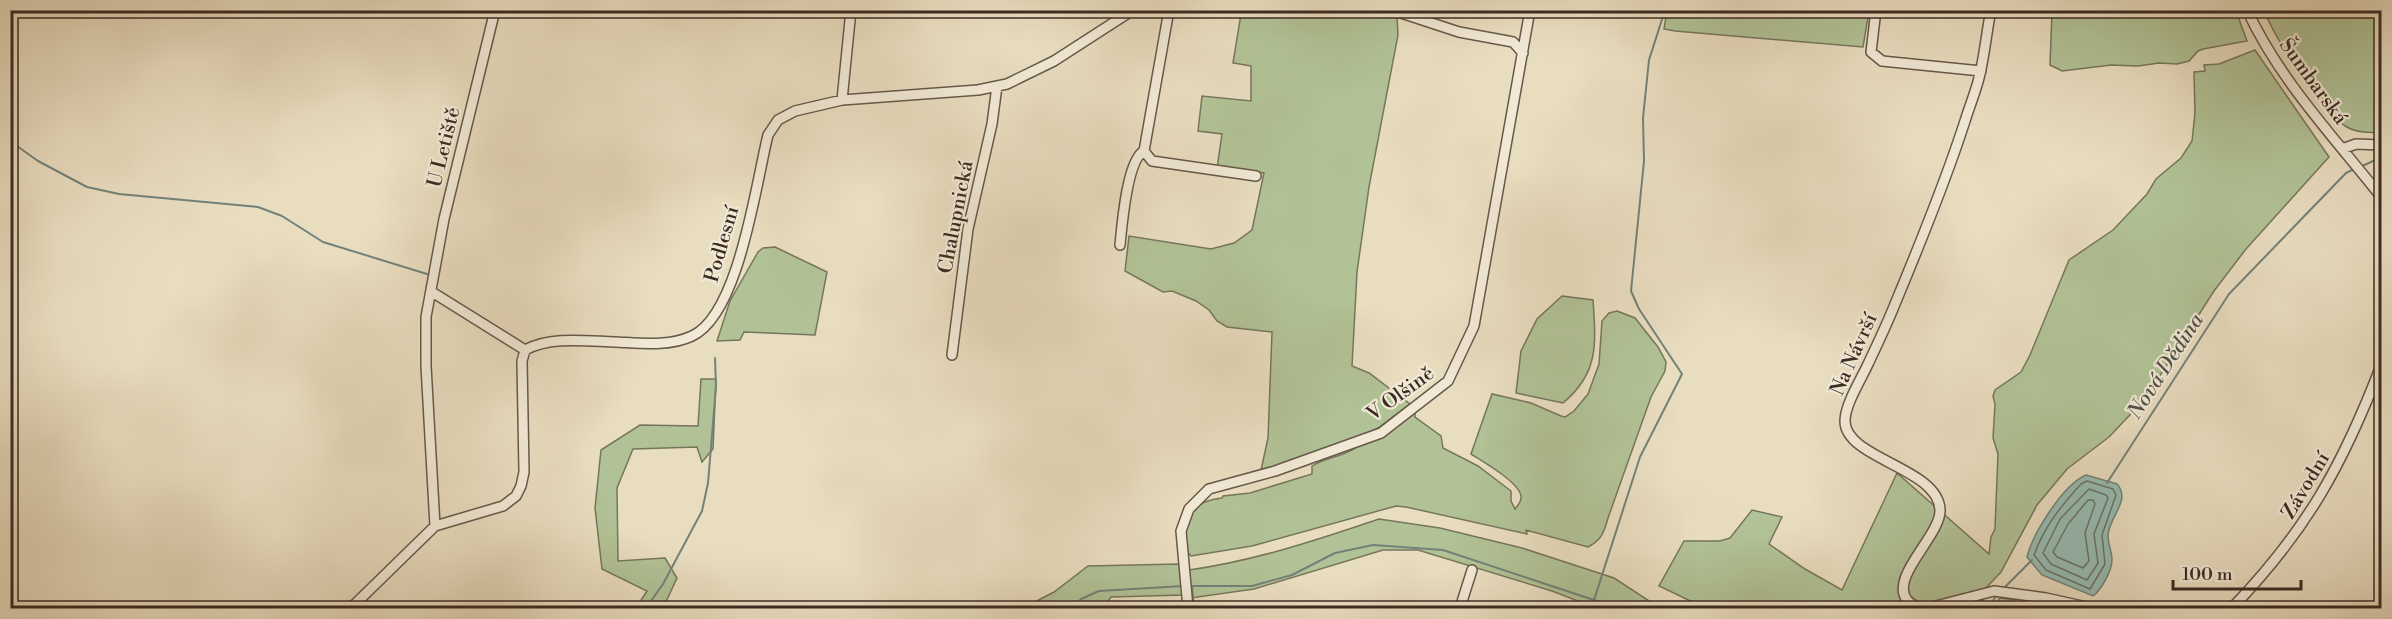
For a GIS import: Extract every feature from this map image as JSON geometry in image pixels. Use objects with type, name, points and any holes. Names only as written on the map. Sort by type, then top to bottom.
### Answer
[{"type":"street","name":"U Letiště","points":[[435,526],[426,366],[426,317],[444,219],[495,10]]},
{"type":"street","points":[[842,100],[851,10]]},
{"type":"street","name":"Podlesní","points":[[525,350],[543,343],[576,340],[674,342],[693,336],[707,324],[719,308],[735,273],[768,135],[778,120],[795,111],[842,100],[978,90],[1008,84],[1054,61],[1133,10]]},
{"type":"street","points":[[1120,245],[1125,202],[1135,159],[1144,151],[1169,10]]},
{"type":"street","points":[[1392,10],[1460,32],[1513,42],[1523,53]]},
{"type":"street","name":"V Olšině","points":[[1188,609],[1181,531],[1189,509],[1209,489],[1275,471],[1381,433],[1448,381],[1456,368],[1474,326],[1530,10]]},
{"type":"street","points":[[1876,10],[1871,52],[1882,61],[1981,71]]},
{"type":"street","name":"Na Návrší","points":[[1991,10],[1981,71],[1952,163],[1879,342],[1852,398],[1845,422],[1850,434],[1859,444],[1918,479],[1938,500],[1940,508],[1938,522],[1917,556],[1903,586],[1905,596],[1912,604],[1932,607],[1994,591],[2046,597],[2091,609]]},
{"type":"street","name":"Šumbarská","points":[[2247,10],[2257,32],[2297,95],[2382,198]]},
{"type":"street","name":"Chalupnická","points":[[952,355],[968,229],[992,124],[997,86]]},
{"type":"street","points":[[2342,148],[2356,144],[2382,146]]},
{"type":"street","points":[[1144,151],[1152,161],[1256,176]]},
{"type":"street","points":[[351,609],[435,526],[503,506],[516,496],[521,486],[524,472],[522,361],[525,350],[432,292]]},
{"type":"street","name":"Závodní","points":[[2232,609],[2276,560],[2318,502],[2350,441],[2382,363]]},
{"type":"street","points":[[1460,609],[1472,570]]},
{"type":"green space","points":[[1248,10],[1382,10],[1397,17],[1398,35],[1369,187],[1357,272],[1352,366],[1369,373],[1410,404],[1378,428],[1319,457],[1261,470],[1268,438],[1272,332],[1227,327],[1217,321],[1209,310],[1196,301],[1172,291],[1163,292],[1125,271],[1129,236],[1211,249],[1234,243],[1252,230],[1264,173],[1217,168],[1222,134],[1198,131],[1202,96],[1251,101],[1251,66],[1233,63],[1241,14],[1247,14]]},
{"type":"green space","points":[[1667,10],[1869,11],[1863,47],[1664,29]]},
{"type":"green space","points":[[2052,11],[2236,11],[2247,41],[2203,49],[2189,61],[2177,64],[2111,65],[2062,71],[2050,65]]},
{"type":"green space","points":[[2264,11],[2381,11],[2381,132],[2354,130],[2334,117],[2299,73]]},
{"type":"green space","points":[[2255,50],[2329,157],[2246,249],[2214,291],[2145,399],[2109,437],[2067,469],[2037,505],[2001,572],[1984,590],[1982,608],[1705,608],[1659,586],[1684,541],[1720,541],[1730,538],[1752,510],[1782,517],[1769,544],[1805,569],[1842,590],[1897,473],[1989,554],[1991,537],[1995,529],[1998,454],[1993,438],[1995,390],[2021,372],[2069,260],[2113,230],[2147,194],[2156,179],[2181,158],[2192,141],[2195,113],[2194,72],[2205,71],[2204,65],[2219,64]]},
{"type":"green space","points":[[775,247],[827,272],[815,335],[744,332],[740,340],[717,341],[730,301],[758,252],[763,248]]},
{"type":"green space","points":[[1562,296],[1593,300],[1595,330],[1593,357],[1589,369],[1575,392],[1563,403],[1516,393],[1521,351],[1537,319]]},
{"type":"green space","points":[[1617,311],[1635,318],[1658,347],[1666,362],[1665,371],[1651,397],[1604,531],[1588,547],[1526,530],[1527,534],[1396,506],[1252,546],[1191,556],[1184,548],[1187,520],[1195,507],[1223,496],[1250,493],[1312,474],[1312,466],[1362,445],[1415,408],[1415,417],[1441,436],[1443,448],[1478,466],[1511,491],[1511,501],[1515,509],[1521,500],[1519,490],[1499,472],[1471,454],[1492,394],[1531,403],[1565,417],[1574,411],[1588,394],[1599,364],[1602,321],[1609,313]]},
{"type":"green space","points":[[701,379],[716,379],[713,449],[702,462],[697,447],[633,449],[617,488],[618,561],[665,558],[677,578],[663,608],[636,608],[647,591],[602,569],[595,508],[601,450],[640,425],[698,426]]},
{"type":"green space","points":[[1379,519],[1440,528],[1522,548],[1614,578],[1660,608],[1596,608],[1552,591],[1418,550],[1383,550],[1254,589],[1191,598],[1189,570],[1261,555]]},
{"type":"green space","points":[[1179,564],[1184,595],[1111,597],[1103,608],[1023,608],[1054,592],[1088,566]]},
{"type":"green space","points":[[2000,598],[2016,600],[2012,608],[1992,608]]},
{"type":"water","points":[[2086,475],[2117,484],[2122,496],[2109,529],[2108,539],[2112,560],[2110,569],[2103,585],[2093,596],[2042,575],[2027,557],[2050,511],[2077,480]]},
{"type":"waterway","points":[[1594,600],[1640,457],[1682,374],[1639,309],[1631,291],[1644,161],[1643,118],[1649,60],[1665,10]]},
{"type":"waterway","points":[[10,141],[38,161],[87,187],[119,194],[258,207],[282,216],[323,242],[427,274]]},
{"type":"waterway","name":"Nová Dědina","points":[[2360,167],[2382,157]]},
{"type":"waterway","name":"Nová Dědina","points":[[2107,483],[2229,294],[2346,173],[2354,169]]},
{"type":"waterway","points":[[646,608],[663,584],[702,511],[708,483],[716,387],[715,358]]},
{"type":"waterway","points":[[1189,586],[1252,586],[1292,575],[1335,553],[1373,545],[1443,550],[1618,608]]},
{"type":"waterway","name":"Nová Dědina","points":[[2004,588],[2032,560]]},
{"type":"waterway","points":[[1073,608],[1081,599],[1099,591],[1183,586]]},
{"type":"waterway","points":[[1192,586],[1194,608]]},
{"type":"waterway","name":"Nová Dědina","points":[[1987,608],[1998,594]]}]
